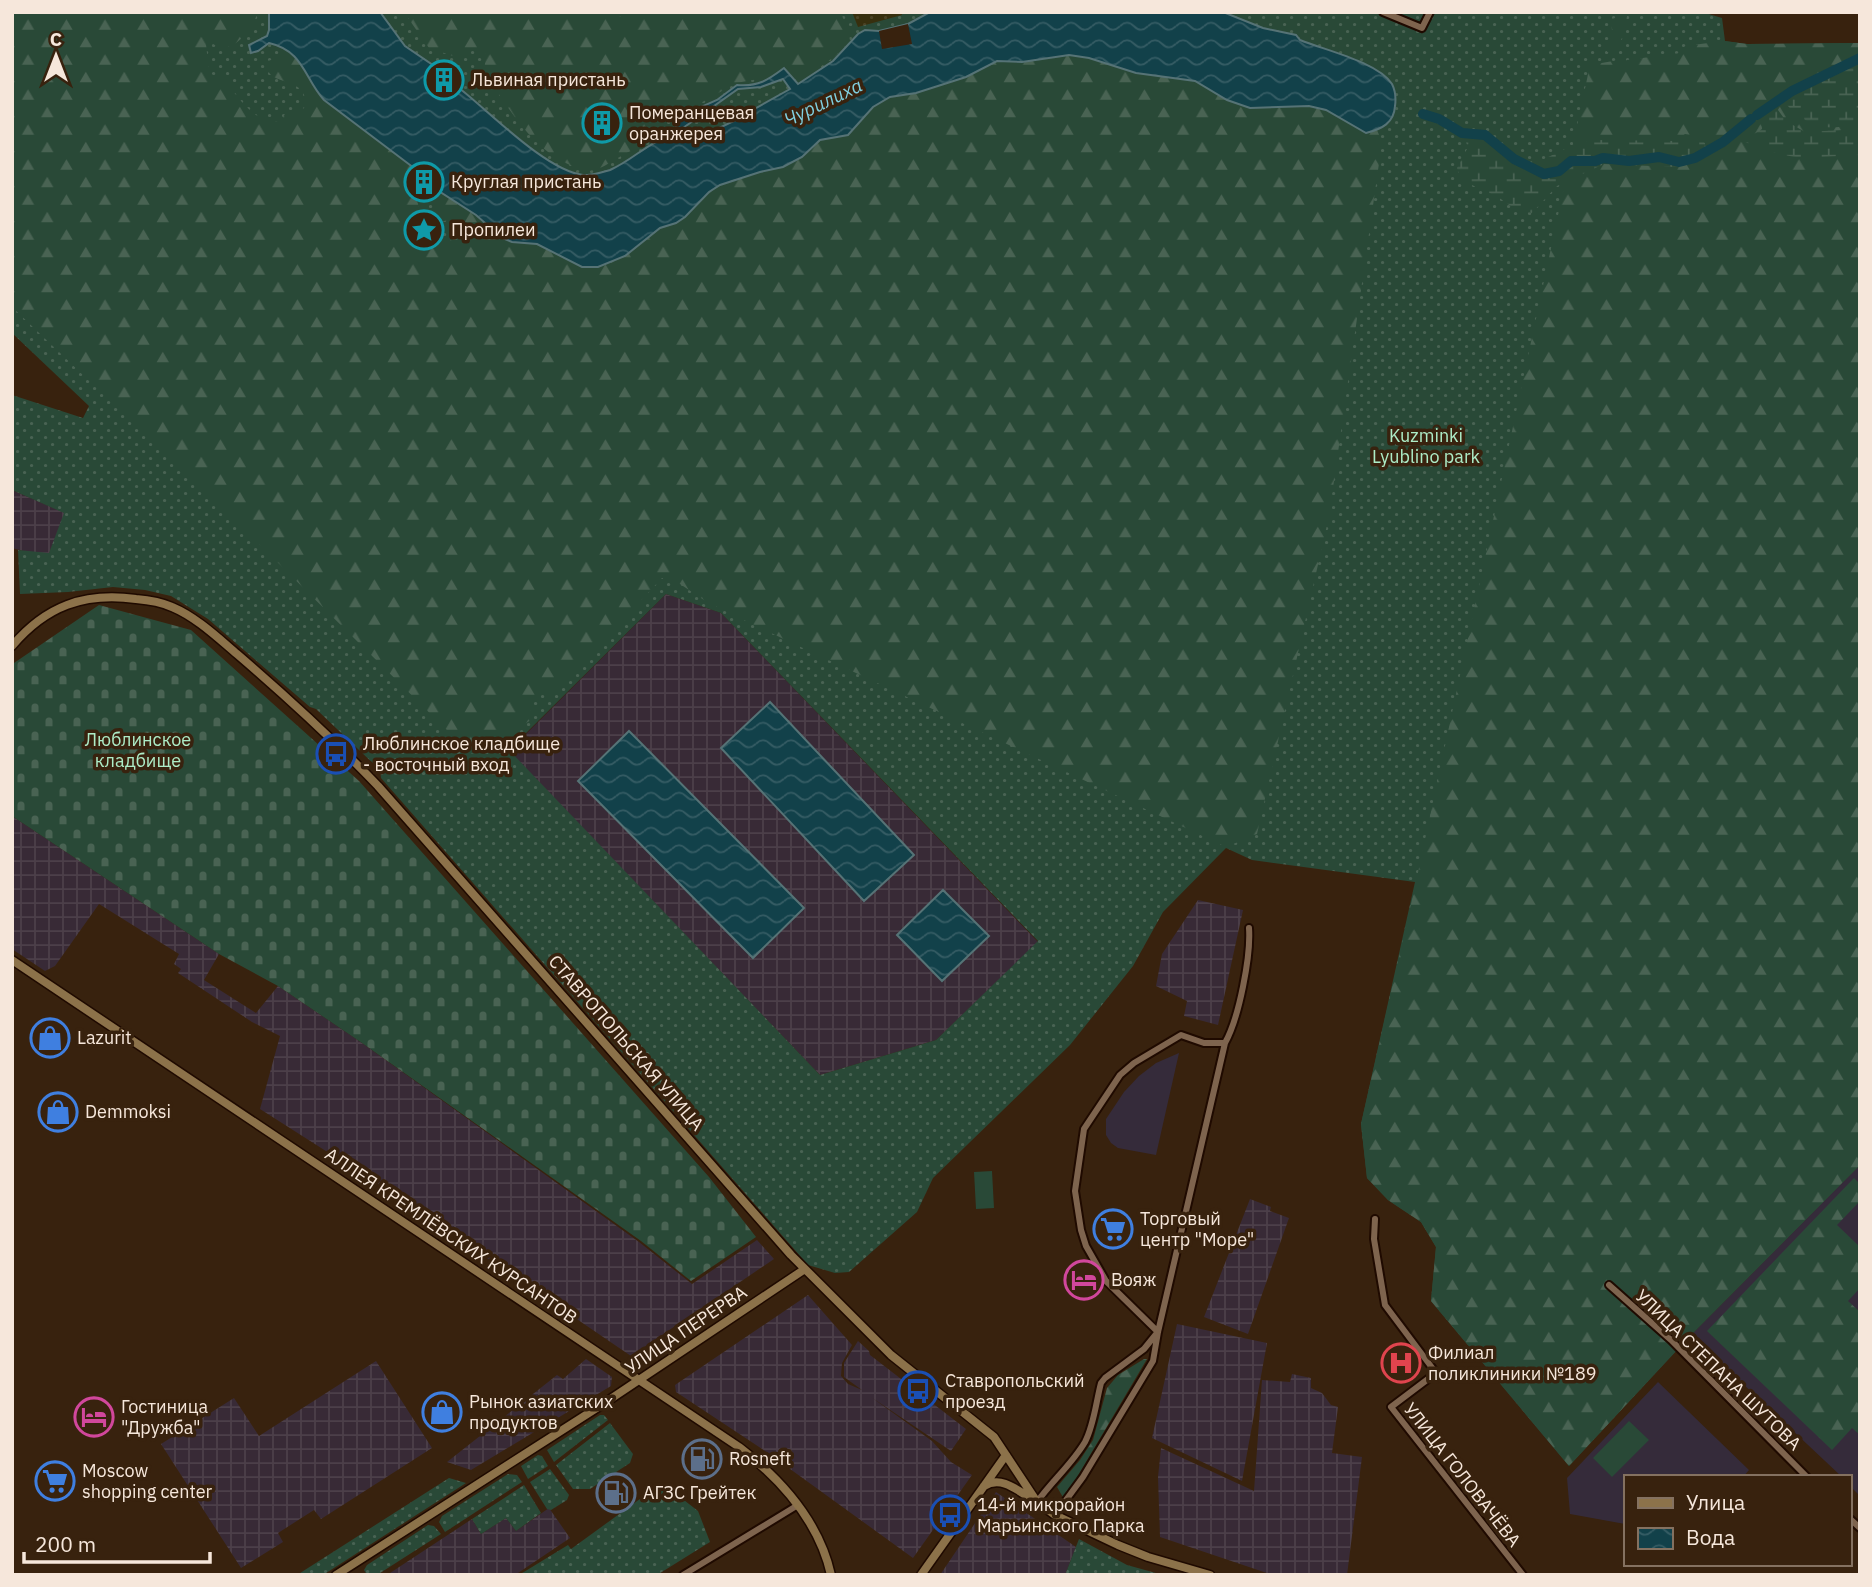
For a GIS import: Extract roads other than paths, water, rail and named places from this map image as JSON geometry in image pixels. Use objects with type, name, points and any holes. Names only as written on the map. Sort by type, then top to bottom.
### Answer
[{"type":"street","points":[[1383,12],[1422,28],[1430,12]]},
{"type":"street","name":"СТАВРОПОЛЬСКАЯ УЛИЦА","points":[[12,646],[32,625],[73,602],[110,597],[152,601],[186,614],[315,722],[385,794],[805,1269],[874,1340],[994,1437],[1037,1502],[1055,1516],[1148,1557],[1210,1575]]},
{"type":"street","points":[[1055,1516],[1083,1477],[1153,1360],[1225,1043],[1230,1033],[1242,981],[1250,943],[1249,928]]},
{"type":"street","name":"АЛЛЕЯ КРЕМЛЁВСКИХ КУРСАНТОВ","points":[[12,960],[640,1380],[767,1468],[810,1521],[831,1575]]},
{"type":"street","points":[[1158,1332],[1105,1280],[1086,1245],[1075,1191],[1084,1129],[1120,1075],[1134,1063],[1181,1035],[1204,1043],[1225,1043]]},
{"type":"street","name":"УЛИЦА ГОЛОВАЧЁВА","points":[[1375,1219],[1374,1239],[1385,1305],[1436,1373],[1391,1407],[1523,1575]]},
{"type":"street","name":"УЛИЦА ПЕРЕРВА","points":[[336,1575],[640,1380],[805,1269]]},
{"type":"street","name":"УЛИЦА СТЕПАНА ШУТОВА","points":[[1609,1285],[1671,1340],[1805,1475]]},
{"type":"street","points":[[983,1486],[991,1482],[1001,1482],[1037,1502],[1084,1442],[1101,1383],[1144,1349],[1158,1332]]},
{"type":"street","points":[[921,1575],[1006,1454]]},
{"type":"street","points":[[683,1575],[798,1504]]},
{"type":"water","points":[[269,12],[380,12],[405,46],[443,72],[438,77],[440,84],[447,85],[451,79],[535,151],[568,171],[583,175],[600,173],[618,166],[671,135],[683,115],[717,100],[737,85],[762,82],[784,68],[798,84],[833,61],[865,30],[879,31],[908,24],[930,12],[1223,12],[1263,28],[1296,35],[1300,40],[1375,69],[1392,84],[1395,103],[1390,121],[1366,133],[1326,110],[1309,106],[1250,108],[1227,100],[1195,81],[1136,73],[1089,58],[1069,55],[1022,62],[997,61],[966,77],[916,93],[890,97],[873,107],[848,135],[820,140],[802,157],[783,167],[720,185],[709,192],[685,217],[660,228],[625,256],[598,267],[582,267],[537,244],[512,242],[502,238],[476,215],[431,186],[428,176],[419,175],[418,171],[324,100],[290,52],[269,43],[251,53],[249,45],[267,36]],"holes":[[[783,79],[790,89],[749,112],[744,111],[742,117],[709,133],[696,129],[691,133],[676,133],[738,89],[761,87]]]},
{"type":"water","points":[[770,702],[914,855],[864,901],[721,748]]},
{"type":"water","points":[[629,731],[804,908],[753,958],[578,781]]},
{"type":"water","points":[[943,890],[989,936],[942,981],[897,935]]},
{"type":"waterway","name":"Чурилиха","points":[[1757,115],[1792,91],[1860,58]]},
{"type":"waterway","name":"Чурилиха","points":[[1423,114],[1439,119],[1462,133],[1485,135],[1514,159],[1544,174],[1559,171],[1571,161],[1595,161],[1603,158],[1629,161],[1659,157],[1679,162],[1695,158],[1723,142],[1751,119]]},
{"type":"place","name":"Львиная пристань","points":[[444,80]]},
{"type":"place","name":"Померанцевая оранжерея","points":[[602,123]]},
{"type":"place","name":"Круглая пристань","points":[[424,182]]},
{"type":"place","name":"Пропилеи","points":[[424,230]]},
{"type":"place","name":"Люблинское кладбище - восточный вход","points":[[336,754]]},
{"type":"place","name":"Lazurit","points":[[50,1038]]},
{"type":"place","name":"Demmoksi","points":[[58,1112]]},
{"type":"place","name":"Торговый центр \"Море\"","points":[[1113,1229]]},
{"type":"place","name":"Вояж","points":[[1084,1280]]},
{"type":"place","name":"Филиал поликлиники №189","points":[[1401,1363]]},
{"type":"place","name":"Ставропольский проезд","points":[[918,1391]]},
{"type":"place","name":"Рынок азиатских продуктов","points":[[442,1412]]},
{"type":"place","name":"Гостиница \"Дружба\"","points":[[94,1417]]},
{"type":"place","name":"Rosneft","points":[[702,1459]]},
{"type":"place","name":"Moscow shopping center","points":[[55,1481]]},
{"type":"place","name":"АГЗС Грейтек","points":[[616,1493]]},
{"type":"place","name":"14-й микрорайон Марьинского Парка","points":[[950,1515]]},
{"type":"park label","name":"Kuzminki Lyublino park","points":[[1426,446]]},
{"type":"park label","name":"Люблинское кладбище","points":[[138,750]]}]
